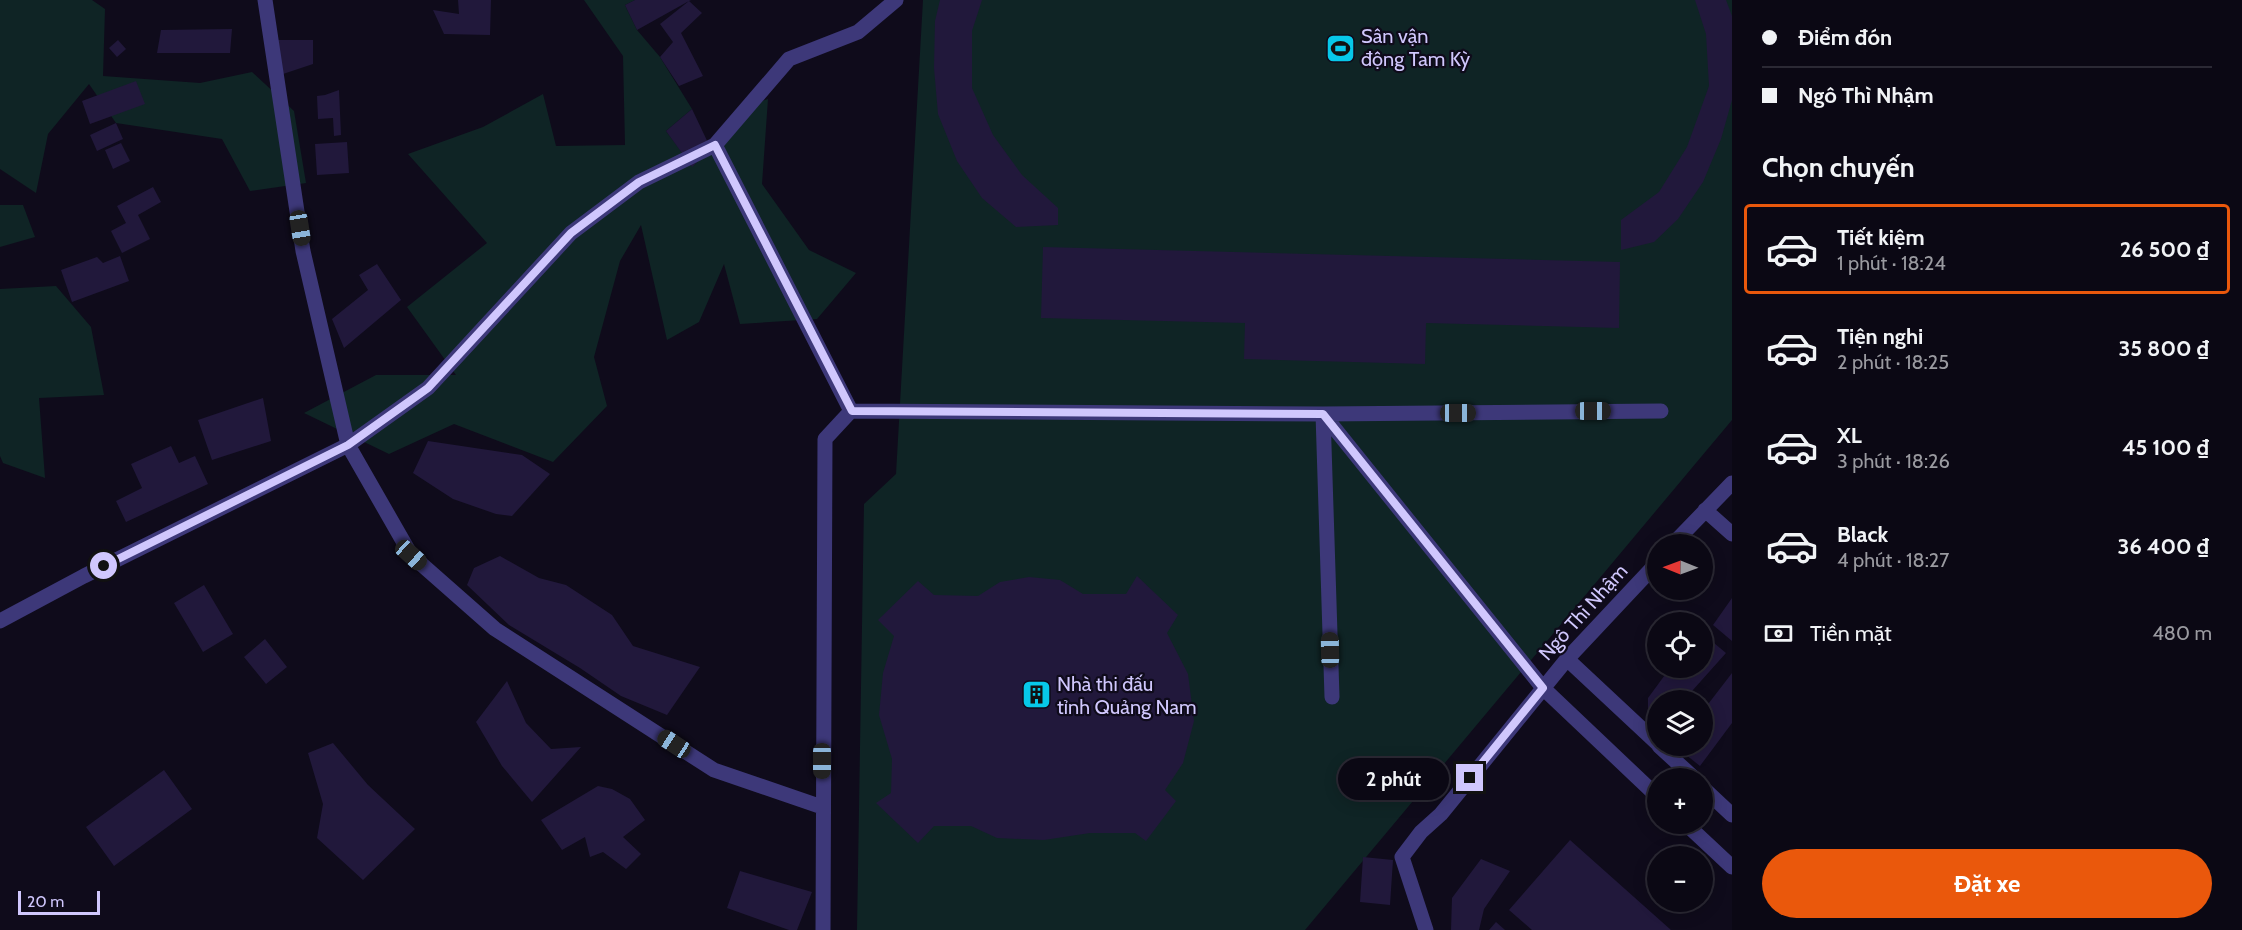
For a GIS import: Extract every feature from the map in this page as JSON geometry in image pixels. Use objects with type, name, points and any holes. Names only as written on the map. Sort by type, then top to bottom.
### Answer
[{"type":"street","points":[[265,0],[303,251],[348,445],[411,555],[495,629],[714,770],[822,807]]},
{"type":"street","points":[[0,621],[84,576],[348,445],[428,388],[571,233],[639,182],[715,145],[789,59],[858,32],[896,0]]},
{"type":"street","points":[[715,145],[852,411]]},
{"type":"street","points":[[823,930],[825,439],[852,411],[1323,414],[1661,411]]},
{"type":"street","points":[[1323,414],[1543,688],[1647,786]]},
{"type":"street","points":[[1323,414],[1332,697]]},
{"type":"street","points":[[1682,534],[1732,483]]},
{"type":"street","points":[[1705,510],[1732,534]]},
{"type":"street","name":"Ngô Thì Nhậm","points":[[1426,930],[1402,857],[1421,832],[1441,814],[1567,659],[1647,574]]},
{"type":"street","points":[[1567,659],[1647,735]]},
{"type":"street","points":[[1670,756],[1683,768]]},
{"type":"street","points":[[1713,797],[1732,815]]},
{"type":"street","points":[[1697,834],[1732,867]]},
{"type":"green space","points":[[0,0],[92,0],[105,9],[103,76],[200,83],[252,72],[294,111],[306,183],[250,191],[222,139],[116,123],[89,84],[48,134],[36,193],[0,169]]},
{"type":"green space","points":[[584,0],[635,0],[625,5],[637,30],[660,57],[692,109],[666,131],[692,166],[711,149],[735,110],[768,99],[762,184],[809,250],[856,273],[817,319],[740,324],[724,264],[699,322],[667,340],[641,225],[620,261],[594,357],[607,406],[553,462],[454,424],[389,454],[304,413],[376,375],[456,375],[407,307],[487,243],[408,154],[483,127],[543,94],[556,146],[625,145],[623,56]]},
{"type":"green space","points":[[923,0],[1732,0],[1732,420],[1305,930],[857,930],[864,504],[896,474]]},
{"type":"green space","points":[[0,205],[23,205],[35,237],[0,247]]},
{"type":"green space","points":[[56,286],[91,327],[104,395],[39,398],[45,478],[3,463],[0,456],[0,289]]},
{"type":"building","points":[[458,0],[491,0],[490,35],[444,34],[433,10],[459,14]]},
{"type":"building","points":[[635,0],[691,0],[637,30],[625,5]]},
{"type":"building","points":[[940,0],[982,0],[972,31],[972,88],[993,135],[1022,175],[1058,208],[1058,225],[1016,227],[982,198],[957,161],[938,114],[934,68],[935,21]]},
{"type":"building","points":[[1695,0],[1726,0],[1732,16],[1732,100],[1721,139],[1703,182],[1678,219],[1654,242],[1621,250],[1621,220],[1659,192],[1687,147],[1709,86],[1706,34]]},
{"type":"building","points":[[689,1],[702,13],[681,33],[703,76],[679,86],[660,57],[673,42],[660,24]]},
{"type":"building","points":[[232,29],[230,53],[157,53],[161,30]]},
{"type":"building","points":[[118,40],[126,49],[117,57],[109,48]]},
{"type":"building","points":[[275,40],[313,40],[313,64],[280,75]]},
{"type":"building","points":[[136,81],[145,104],[90,124],[82,101]]},
{"type":"building","points":[[339,90],[341,135],[334,136],[333,118],[318,119],[317,96]]},
{"type":"building","points":[[692,109],[711,149],[692,167],[666,131]]},
{"type":"building","points":[[116,123],[123,139],[97,151],[90,135]]},
{"type":"building","points":[[347,142],[349,173],[317,175],[315,144]]},
{"type":"building","points":[[121,143],[130,161],[113,169],[105,150]]},
{"type":"building","points":[[153,187],[161,202],[138,215],[150,239],[122,253],[111,231],[126,223],[117,206]]},
{"type":"building","points":[[1043,247],[1620,262],[1619,328],[1426,323],[1425,364],[1244,359],[1245,323],[1041,318]]},
{"type":"building","points":[[120,256],[129,281],[72,302],[61,270],[97,257],[103,263]]},
{"type":"building","points":[[377,264],[401,300],[344,348],[332,319],[368,290],[359,275]]},
{"type":"building","points":[[263,398],[271,441],[212,460],[198,420]]},
{"type":"building","points":[[428,441],[522,455],[550,474],[512,516],[496,514],[453,499],[413,473]]},
{"type":"building","points":[[171,446],[179,463],[195,456],[208,484],[126,522],[116,501],[142,488],[131,464]]},
{"type":"building","points":[[500,556],[539,578],[566,585],[612,615],[633,646],[700,667],[667,715],[621,696],[509,625],[467,585],[474,568]]},
{"type":"building","name":"Nhà thi đấu tỉnh Quảng Nam","points":[[1137,576],[1178,615],[1167,633],[1188,674],[1194,721],[1183,763],[1165,790],[1176,801],[1146,841],[1135,833],[1090,833],[1044,840],[997,838],[971,826],[934,826],[918,843],[876,803],[891,793],[892,759],[879,715],[883,673],[894,636],[878,620],[918,581],[934,595],[978,596],[1000,582],[1029,577],[1060,580],[1083,594],[1126,594]]},
{"type":"building","points":[[204,585],[233,634],[203,652],[174,603]]},
{"type":"building","points":[[1732,598],[1732,641],[1713,625]]},
{"type":"building","points":[[265,639],[287,667],[266,684],[244,657]]},
{"type":"building","points":[[1713,642],[1726,653],[1713,668]]},
{"type":"building","points":[[1732,673],[1732,723],[1713,749],[1713,698]]},
{"type":"building","points":[[1663,678],[1704,678],[1693,690],[1654,690]]},
{"type":"building","points":[[507,681],[526,723],[551,749],[581,747],[532,802],[502,766],[476,722]]},
{"type":"building","points":[[333,743],[368,785],[415,829],[363,880],[317,838],[323,804],[308,753]]},
{"type":"building","points":[[1687,756],[1707,756],[1700,766]]},
{"type":"building","points":[[164,770],[192,809],[114,866],[86,827]]},
{"type":"building","points":[[598,786],[612,789],[630,799],[645,820],[623,837],[641,854],[626,869],[603,852],[590,857],[585,837],[562,850],[541,820]]},
{"type":"building","points":[[1570,840],[1647,909],[1647,912],[1651,912],[1671,930],[1532,930],[1509,910]]},
{"type":"building","points":[[1363,857],[1393,860],[1390,905],[1360,902]]},
{"type":"building","points":[[1481,859],[1510,871],[1484,909],[1479,930],[1451,930],[1452,898]]},
{"type":"building","points":[[740,871],[812,892],[797,930],[789,930],[727,908]]},
{"type":"building","points":[[1496,922],[1505,930],[1489,930]]},
{"type":"place","name":"Sân vận động Tam Kỳ","points":[[1340,48]]},
{"type":"place","name":"Nhà thi đấu tỉnh Quảng Nam","points":[[1036,695]]},
{"type":"route","points":[[104,566],[348,445],[428,388],[571,233],[639,182],[715,145],[852,411],[1323,414],[1543,688],[1470,778]]}]
